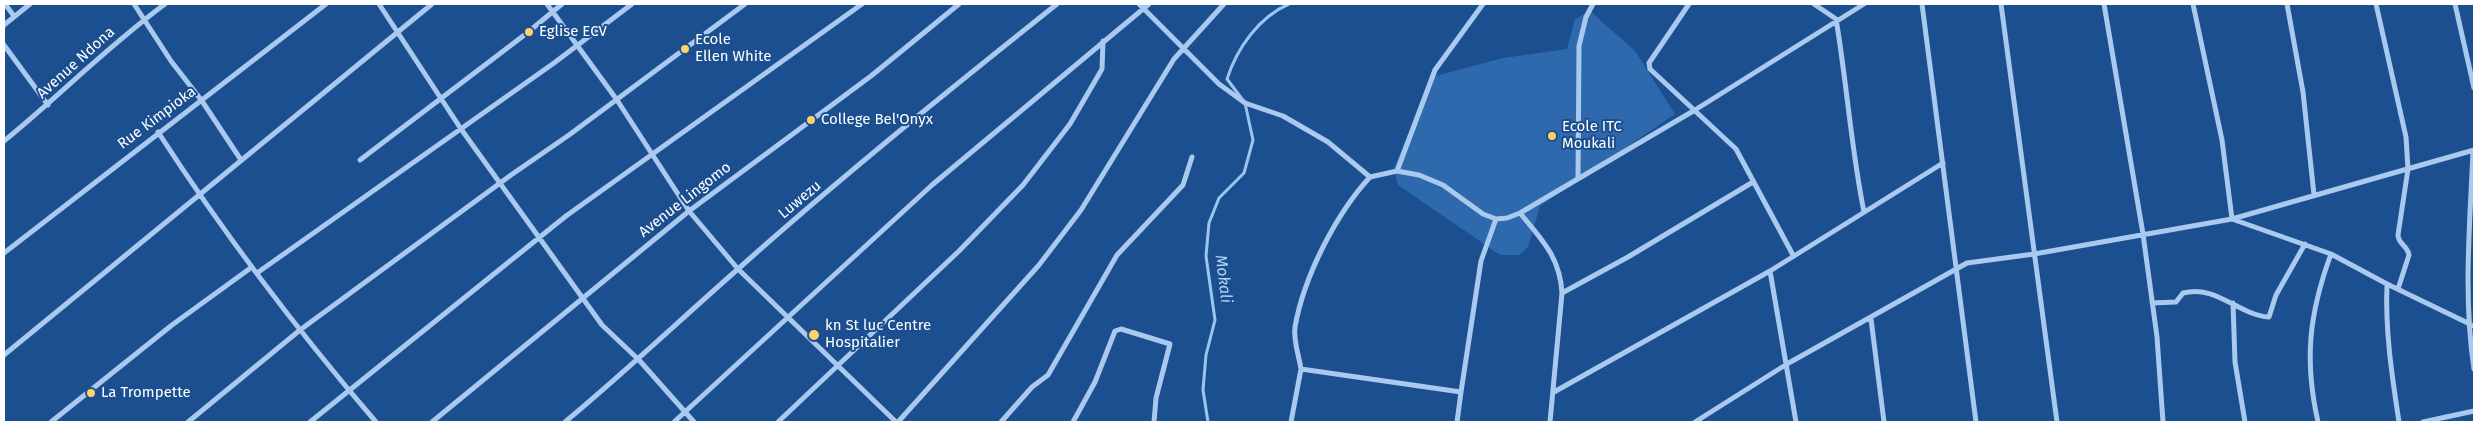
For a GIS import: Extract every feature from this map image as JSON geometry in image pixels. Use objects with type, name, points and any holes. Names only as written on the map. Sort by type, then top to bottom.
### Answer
[{"type":"street","points":[[5,4],[14,16]]},
{"type":"street","points":[[4,26],[30,4]]},
{"type":"street","points":[[134,4],[171,61],[202,101],[240,160]]},
{"type":"street","name":"Avenue Ndona","points":[[4,141],[48,105],[144,19],[165,4]]},
{"type":"street","name":"Rue Kimpioka","points":[[5,251],[326,4]]},
{"type":"street","points":[[378,4],[460,129],[607,332],[639,360],[694,422]]},
{"type":"street","points":[[4,355],[432,4]]},
{"type":"street","points":[[547,4],[616,100],[689,211],[738,269],[897,422],[1039,265],[1081,210],[1174,59],[1224,4]]},
{"type":"street","points":[[360,160],[528,33],[562,4]]},
{"type":"street","points":[[256,273],[577,46],[632,4]]},
{"type":"street","points":[[188,422],[300,330],[745,4]]},
{"type":"street","points":[[310,422],[538,238],[651,154],[862,4]]},
{"type":"street","name":"Avenue Lingomo","points":[[432,422],[689,211],[871,76],[959,4]]},
{"type":"street","name":"Luwezu","points":[[566,422],[639,360],[738,269],[918,115],[1058,4]]},
{"type":"street","points":[[674,422],[932,185],[1103,41],[1141,6],[1148,4]]},
{"type":"street","points":[[1396,171],[1435,70],[1483,4]]},
{"type":"street","points":[[1578,179],[1579,46],[1586,17],[1593,4]]},
{"type":"street","points":[[1689,4],[1648,66],[1664,84],[1736,149],[1793,255]]},
{"type":"street","points":[[1814,4],[1836,19],[1850,108],[1853,152],[1864,212]]},
{"type":"street","points":[[1291,422],[1301,369],[1295,327],[1309,280],[1342,211],[1370,177],[1396,171],[1419,175],[1443,185],[1483,214],[1496,219],[1507,218],[1520,213],[1695,110],[1836,19],[1864,4]]},
{"type":"street","points":[[1922,4],[1976,422]]},
{"type":"street","points":[[2002,4],[2057,422]]},
{"type":"street","points":[[2104,4],[2143,234],[2157,337],[2163,422]]},
{"type":"street","points":[[2192,4],[2222,140],[2232,219]]},
{"type":"street","points":[[2286,4],[2303,92],[2314,195]]},
{"type":"street","points":[[2376,4],[2402,113],[2408,169],[2398,234],[2399,241],[2408,250],[2409,255],[2398,289]]},
{"type":"street","points":[[2455,4],[2474,88]]},
{"type":"street","points":[[1141,6],[1219,84],[1245,103],[1289,118],[1328,142],[1370,177]]},
{"type":"street","points":[[778,422],[839,367],[959,251],[1023,185],[1070,124],[1102,68],[1103,41]]},
{"type":"street","points":[[4,45],[48,105]]},
{"type":"street","points":[[158,132],[199,194],[256,273],[349,391],[376,422]]},
{"type":"street","points":[[1695,422],[1705,419],[1787,364],[1871,319],[1957,266],[1980,260],[2034,254],[2232,219],[2474,150],[2469,243],[2474,369]]},
{"type":"street","points":[[1001,422],[1032,387],[1048,375],[1117,255],[1183,185],[1192,156]]},
{"type":"street","points":[[1554,392],[1770,271],[1943,163]]},
{"type":"street","points":[[1562,293],[1628,257],[1753,182]]},
{"type":"street","points":[[1520,213],[1552,254],[1561,274],[1562,293],[1550,422]]},
{"type":"street","points":[[1457,422],[1480,261],[1496,219]]},
{"type":"street","points":[[2232,219],[2331,254],[2387,284],[2472,324]]},
{"type":"street","points":[[2152,303],[2176,302],[2183,293],[2190,291],[2210,294],[2269,317],[2276,295],[2305,244]]},
{"type":"street","points":[[2318,422],[2309,366],[2309,338],[2331,254]]},
{"type":"street","points":[[51,422],[172,325],[252,267]]},
{"type":"street","points":[[1770,271],[1796,422]]},
{"type":"street","points":[[2387,284],[2386,319],[2388,347],[2400,422]]},
{"type":"street","points":[[2233,303],[2235,362],[2245,422]]},
{"type":"street","points":[[1871,319],[1884,422]]},
{"type":"street","points":[[1072,422],[1095,382],[1116,331],[1121,329],[1170,344],[1156,398],[1154,422]]},
{"type":"street","points":[[1301,369],[1461,392]]},
{"type":"street","points":[[2423,422],[2474,411]]},
{"type":"shaded area","points":[[1590,11],[1635,51],[1675,114],[1540,206],[1528,247],[1519,255],[1500,255],[1398,185],[1394,168],[1432,77],[1503,58],[1567,49],[1575,19]]},
{"type":"waterway","name":"Mokali","points":[[1208,422],[1203,390],[1206,355],[1215,320],[1206,256],[1209,223],[1219,198],[1244,173],[1253,140],[1245,103],[1227,79],[1231,67],[1250,35],[1268,17],[1289,4]]},
{"type":"place","name":"Eglise ECV","points":[[529,32]]},
{"type":"place","name":"Ecole Ellen White","points":[[685,49]]},
{"type":"place","name":"College Bel'Onyx","points":[[811,120]]},
{"type":"place","name":"Ecole ITC Moukali","points":[[1552,136]]},
{"type":"place","name":"kn St luc Centre Hospitalier","points":[[814,335]]},
{"type":"place","name":"La Trompette","points":[[91,393]]}]
